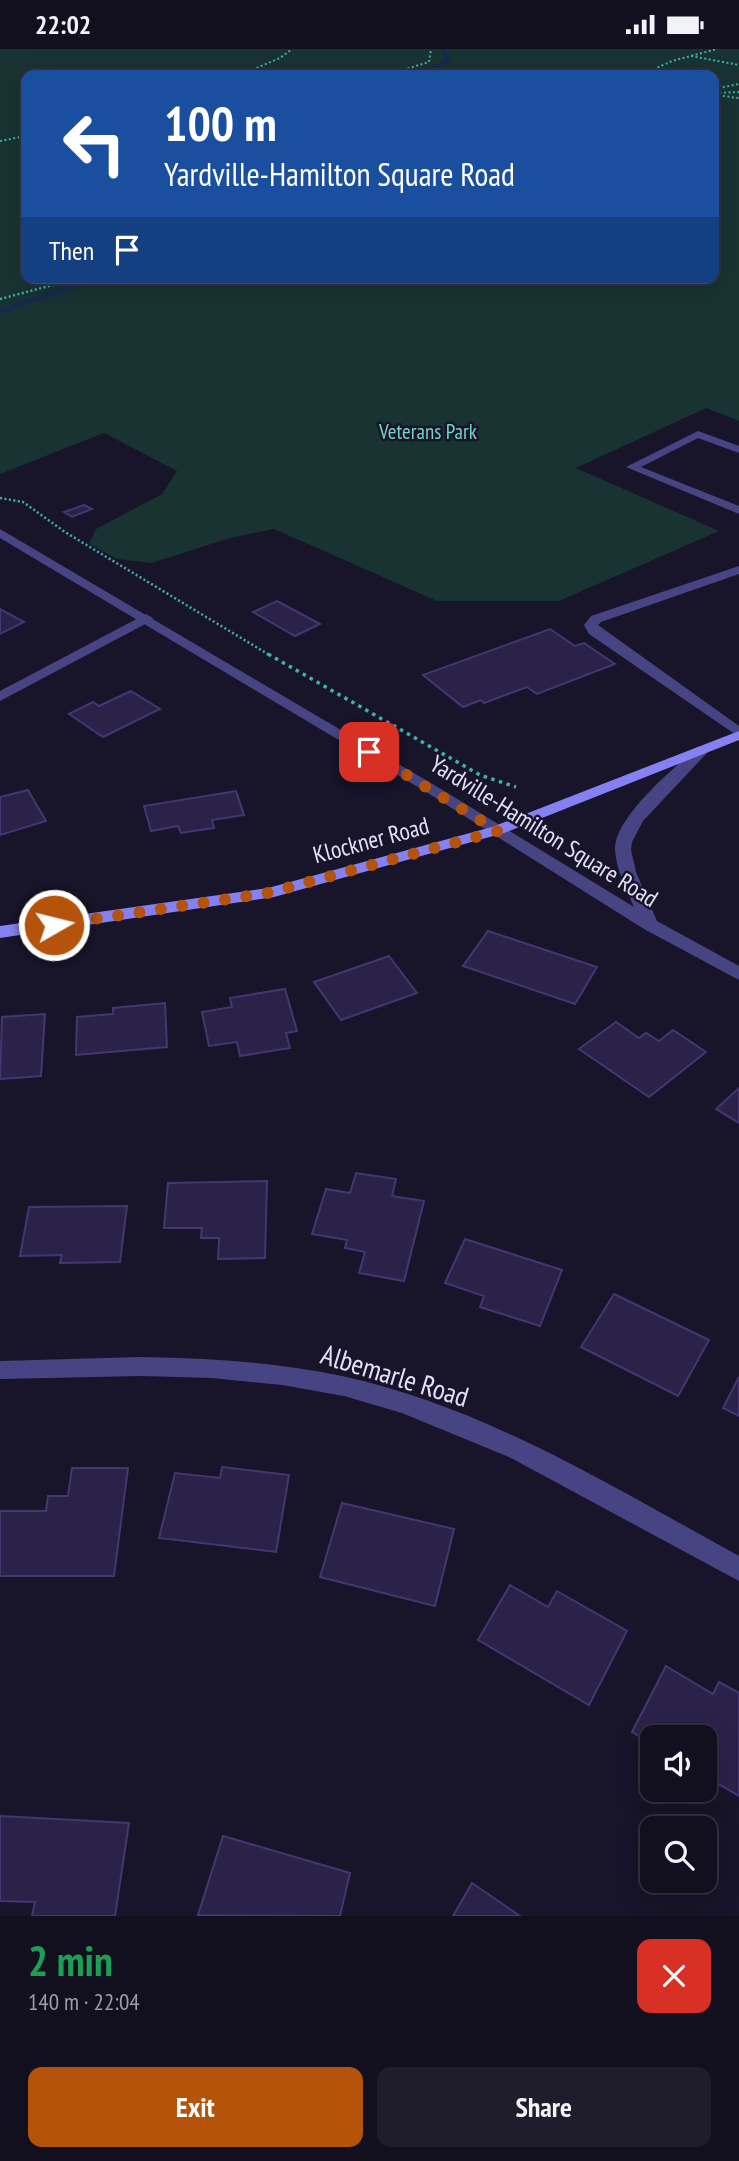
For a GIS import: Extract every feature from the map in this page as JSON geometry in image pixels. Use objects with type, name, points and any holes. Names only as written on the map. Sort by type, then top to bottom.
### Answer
[{"type":"main road","name":"Klockner Road","points":[[0,932],[268,893],[498,831],[739,734]]},
{"type":"street","points":[[739,450],[698,434],[632,467],[739,510]]},
{"type":"street","name":"Yardville-Hamilton Square Road","points":[[0,533],[146,618],[650,925],[739,974]]},
{"type":"street","points":[[739,570],[596,619],[591,625],[594,631],[739,734]]},
{"type":"street","points":[[0,697],[146,618]]},
{"type":"street","points":[[650,925],[626,866],[624,842],[647,805],[702,750]]},
{"type":"street","name":"Albemarle Road","points":[[0,1370],[189,1367],[283,1375],[364,1391],[443,1416],[522,1451],[739,1569]]},
{"type":"path","points":[[252,70],[280,58],[292,49]]},
{"type":"path","points":[[403,70],[429,62],[431,49]]},
{"type":"path","points":[[654,70],[717,49]]},
{"type":"path","points":[[690,56],[739,65]]},
{"type":"path","points":[[719,91],[739,85]]},
{"type":"path","points":[[719,92],[739,92]]},
{"type":"path","points":[[719,93],[739,98]]},
{"type":"path","points":[[0,141],[21,136]]},
{"type":"path","points":[[0,299],[55,284]]},
{"type":"path","points":[[0,498],[23,502],[65,532],[282,663],[480,775],[516,787]]},
{"type":"green space","name":"Veterans Park","points":[[0,49],[739,49],[739,421],[706,408],[576,468],[719,531],[559,601],[437,601],[274,529],[230,538],[152,563],[117,559],[89,544],[96,529],[162,494],[177,471],[104,433],[0,474]]},
{"type":"building","points":[[84,505],[92,509],[72,517],[64,512]]},
{"type":"building","points":[[277,601],[320,624],[295,636],[253,612]]},
{"type":"building","points":[[0,609],[24,622],[0,634]]},
{"type":"building","points":[[550,629],[575,646],[584,643],[615,664],[537,694],[527,687],[484,703],[481,700],[463,707],[423,675]]},
{"type":"building","points":[[131,691],[160,709],[103,737],[69,714],[93,702],[99,706]]},
{"type":"building","points":[[28,790],[46,821],[0,835],[0,797]]},
{"type":"building","points":[[236,791],[244,815],[212,820],[214,828],[181,833],[178,826],[151,831],[144,806]]},
{"type":"building","points":[[488,931],[597,967],[575,1004],[463,966]]},
{"type":"building","points":[[389,956],[417,993],[341,1020],[314,982]]},
{"type":"building","points":[[285,989],[297,1031],[286,1033],[290,1048],[240,1056],[237,1042],[209,1046],[202,1012],[232,1007],[230,998]]},
{"type":"building","points":[[165,1003],[167,1047],[76,1055],[77,1017],[113,1014],[113,1008]]},
{"type":"building","points":[[45,1014],[41,1076],[0,1079],[2,1017]]},
{"type":"building","points":[[616,1022],[639,1038],[646,1033],[659,1041],[673,1030],[706,1052],[649,1097],[579,1049]]},
{"type":"building","points":[[739,1088],[739,1123],[716,1109]]},
{"type":"building","points":[[356,1173],[396,1179],[392,1196],[424,1201],[404,1281],[359,1273],[365,1252],[345,1248],[347,1240],[312,1234],[326,1189],[350,1193]]},
{"type":"building","points":[[267,1181],[265,1258],[218,1259],[219,1238],[201,1238],[202,1228],[164,1228],[168,1183]]},
{"type":"building","points":[[127,1206],[120,1262],[60,1263],[62,1255],[20,1256],[29,1207]]},
{"type":"building","points":[[465,1239],[562,1270],[540,1326],[480,1307],[484,1296],[445,1283]]},
{"type":"building","points":[[614,1294],[709,1340],[678,1396],[581,1347]]},
{"type":"building","points":[[739,1377],[739,1416],[723,1408]]},
{"type":"building","points":[[222,1467],[289,1475],[276,1552],[159,1538],[175,1473],[220,1478]]},
{"type":"building","points":[[72,1468],[128,1468],[114,1576],[0,1576],[0,1511],[46,1511],[48,1496],[68,1496]]},
{"type":"building","points":[[342,1503],[454,1529],[435,1606],[320,1577]]},
{"type":"building","points":[[510,1585],[548,1607],[557,1591],[627,1631],[589,1705],[478,1640]]},
{"type":"building","points":[[666,1666],[713,1694],[719,1682],[739,1693],[739,1796],[717,1783],[717,1725],[640,1725],[640,1737],[632,1732]]},
{"type":"building","points":[[0,1816],[129,1823],[115,1916],[32,1916],[35,1902],[0,1901]]},
{"type":"building","points":[[223,1836],[350,1873],[340,1916],[198,1915]]},
{"type":"building","points":[[472,1883],[520,1916],[453,1916]]},
{"type":"waterway","points":[[430,70],[449,59],[442,49]]},
{"type":"waterway","points":[[0,311],[79,284]]},
{"type":"route","points":[[54,925],[216,903],[268,893],[498,831],[369,752]]}]
